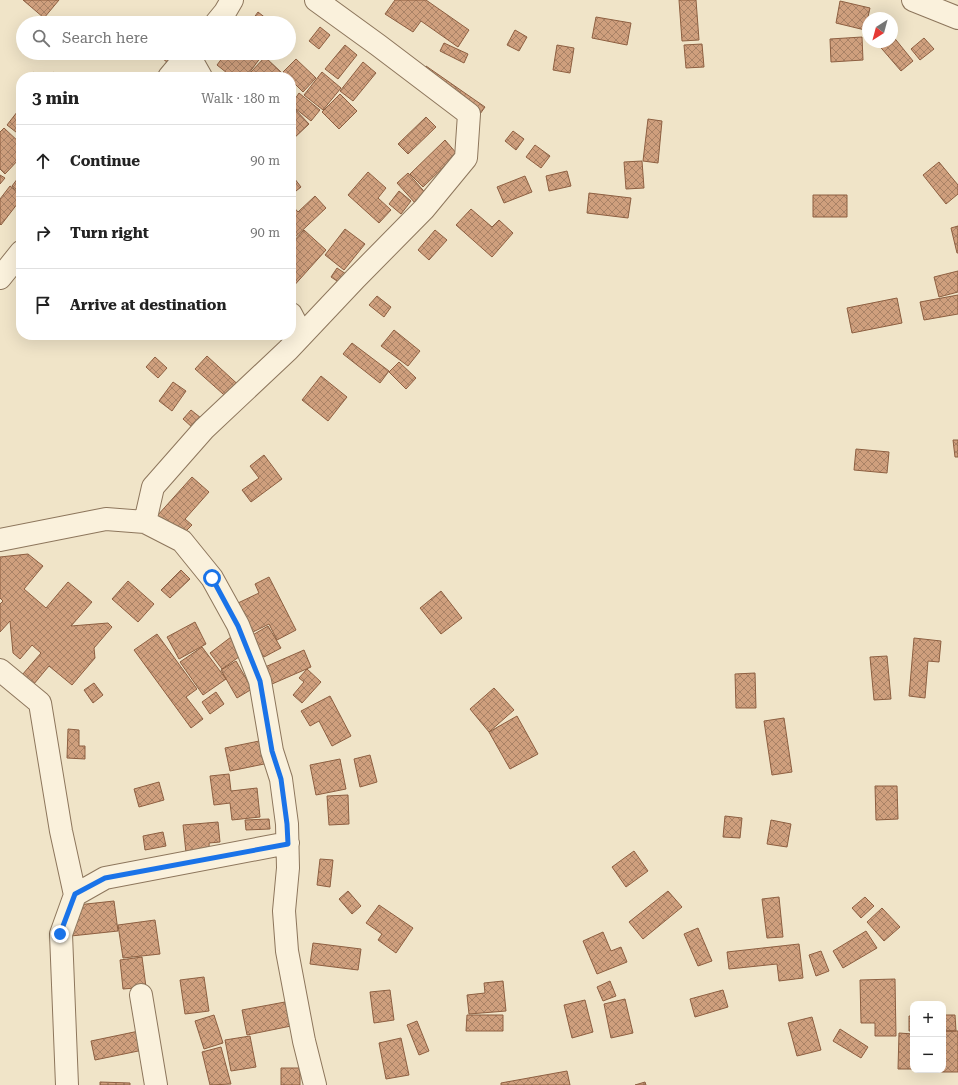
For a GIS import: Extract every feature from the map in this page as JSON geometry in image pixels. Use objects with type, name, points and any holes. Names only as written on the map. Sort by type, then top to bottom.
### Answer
[{"type":"street","points":[[222,16],[232,0]]},
{"type":"street","points":[[145,522],[153,487],[204,429],[288,350],[424,210],[466,158],[469,114],[316,0]]},
{"type":"street","points":[[913,0],[958,18]]},
{"type":"street","points":[[173,72],[184,60]]},
{"type":"street","points":[[192,60],[198,72]]},
{"type":"street","points":[[0,278],[16,258]]},
{"type":"street","points":[[296,324],[302,335]]},
{"type":"street","points":[[0,540],[106,519],[145,522],[182,541],[212,578],[238,626],[260,681],[272,751],[281,779],[288,844],[288,868],[284,911],[287,952],[304,1041],[315,1085]]},
{"type":"street","points":[[0,670],[40,703],[61,831],[75,894],[60,934],[67,1085]]},
{"type":"street","points":[[75,894],[105,878],[288,844]]},
{"type":"street","points":[[141,995],[156,1085]]},
{"type":"building","points":[[23,0],[59,0],[46,16],[42,16]]},
{"type":"building","points":[[395,0],[426,0],[469,30],[458,47],[421,21],[413,32],[385,14]]},
{"type":"building","points":[[679,0],[696,0],[699,40],[682,41]]},
{"type":"building","points":[[840,1],[870,8],[869,12],[862,12],[862,29],[836,23]]},
{"type":"building","points":[[258,12],[263,16],[255,16]]},
{"type":"building","points":[[596,17],[631,23],[627,45],[592,38]]},
{"type":"building","points":[[320,27],[330,35],[319,49],[309,41]]},
{"type":"building","points":[[515,30],[527,37],[519,51],[507,45]]},
{"type":"building","points":[[862,37],[863,60],[831,62],[830,39]]},
{"type":"building","points":[[924,38],[934,49],[920,60],[911,49]]},
{"type":"building","points":[[898,42],[913,61],[901,71],[881,48],[898,48]]},
{"type":"building","points":[[444,43],[468,54],[464,63],[440,51]]},
{"type":"building","points":[[702,44],[704,67],[686,68],[684,45]]},
{"type":"building","points":[[345,45],[357,55],[338,79],[325,69]]},
{"type":"building","points":[[557,45],[574,48],[570,73],[553,70]]},
{"type":"building","points":[[296,59],[316,78],[303,92],[296,85],[296,72],[283,72]]},
{"type":"building","points":[[221,60],[259,60],[250,72],[226,72],[217,65]]},
{"type":"building","points":[[262,60],[268,60],[281,72],[251,72]]},
{"type":"building","points":[[363,62],[376,73],[353,101],[340,91]]},
{"type":"building","points":[[426,66],[485,107],[475,121],[416,81]]},
{"type":"building","points":[[322,72],[341,88],[323,110],[304,95]]},
{"type":"building","points":[[299,93],[320,110],[311,121],[296,109],[296,98]]},
{"type":"building","points":[[340,94],[357,111],[339,129],[322,112]]},
{"type":"building","points":[[296,110],[309,124],[296,136]]},
{"type":"building","points":[[16,113],[16,132],[7,125]]},
{"type":"building","points":[[426,117],[436,127],[408,154],[398,144]]},
{"type":"building","points":[[648,119],[662,121],[658,163],[643,161]]},
{"type":"building","points":[[4,128],[16,139],[16,162],[5,174],[0,169],[0,132]]},
{"type":"building","points":[[513,131],[524,139],[516,150],[505,141]]},
{"type":"building","points":[[445,140],[457,154],[423,187],[410,174]]},
{"type":"building","points":[[535,145],[550,156],[541,168],[526,157]]},
{"type":"building","points":[[642,161],[644,188],[626,189],[624,162]]},
{"type":"building","points":[[939,162],[958,185],[958,194],[946,204],[923,175]]},
{"type":"building","points":[[567,171],[571,186],[549,191],[546,176]]},
{"type":"building","points":[[368,172],[386,188],[378,198],[391,210],[379,223],[348,195]]},
{"type":"building","points":[[408,173],[436,205],[425,214],[397,183]]},
{"type":"building","points":[[0,175],[5,178],[0,184]]},
{"type":"building","points":[[525,176],[532,192],[504,203],[497,187]]},
{"type":"building","points":[[296,180],[301,187],[296,191]]},
{"type":"building","points":[[16,181],[16,189],[12,186]]},
{"type":"building","points":[[10,186],[16,190],[16,206],[1,225],[0,224],[0,199]]},
{"type":"building","points":[[399,191],[411,201],[401,214],[389,204]]},
{"type":"building","points":[[589,193],[631,198],[628,218],[587,213]]},
{"type":"building","points":[[813,195],[847,195],[847,217],[813,217]]},
{"type":"building","points":[[315,196],[326,208],[296,236],[296,210],[298,212]]},
{"type":"building","points":[[471,209],[492,227],[499,220],[513,233],[492,257],[456,225]]},
{"type":"building","points":[[958,226],[958,253],[957,253],[951,228]]},
{"type":"building","points":[[345,229],[365,244],[344,270],[325,255]]},
{"type":"building","points":[[304,230],[326,250],[296,283],[296,239]]},
{"type":"building","points":[[435,230],[447,240],[429,260],[418,250]]},
{"type":"building","points":[[337,268],[355,280],[349,289],[331,277]]},
{"type":"building","points":[[958,271],[958,292],[939,297],[934,277]]},
{"type":"building","points":[[958,295],[958,314],[924,320],[920,302]]},
{"type":"building","points":[[377,296],[391,307],[384,317],[369,305]]},
{"type":"building","points":[[897,298],[902,323],[852,333],[847,308]]},
{"type":"building","points":[[394,330],[420,351],[408,366],[381,346]]},
{"type":"building","points":[[352,343],[389,371],[380,383],[343,354]]},
{"type":"building","points":[[207,356],[244,390],[232,402],[195,369]]},
{"type":"building","points":[[155,357],[167,368],[158,378],[146,367]]},
{"type":"building","points":[[399,362],[416,378],[406,389],[389,372]]},
{"type":"building","points":[[321,376],[347,397],[328,421],[302,400]]},
{"type":"building","points":[[173,382],[186,391],[172,411],[159,401]]},
{"type":"building","points":[[191,410],[201,418],[193,428],[183,419]]},
{"type":"building","points":[[953,440],[958,440],[958,457],[955,457]]},
{"type":"building","points":[[856,449],[889,452],[887,473],[854,470]]},
{"type":"building","points":[[264,455],[282,479],[251,502],[242,490],[259,478],[250,466]]},
{"type":"building","points":[[192,477],[209,492],[185,519],[192,525],[180,537],[157,516]]},
{"type":"building","points":[[28,554],[43,566],[24,589],[46,608],[68,582],[92,602],[71,626],[108,623],[112,627],[94,648],[95,658],[72,685],[49,666],[33,685],[22,675],[41,653],[32,645],[20,659],[13,653],[10,621],[0,632],[0,604],[3,601],[0,598],[0,557]]},
{"type":"building","points":[[181,570],[190,579],[170,598],[161,590]]},
{"type":"building","points":[[269,577],[296,630],[277,640],[269,624],[253,632],[238,603],[259,593],[255,584]]},
{"type":"building","points":[[128,581],[154,604],[138,622],[112,599]]},
{"type":"building","points":[[441,591],[462,618],[441,634],[420,608]]},
{"type":"building","points":[[195,622],[206,644],[179,659],[167,637]]},
{"type":"building","points":[[268,626],[281,648],[264,657],[251,636]]},
{"type":"building","points":[[157,634],[197,689],[186,697],[203,719],[191,728],[134,650]]},
{"type":"building","points":[[231,637],[243,654],[222,669],[210,653]]},
{"type":"building","points":[[914,638],[941,641],[939,662],[928,661],[925,698],[909,696]]},
{"type":"building","points":[[202,647],[226,679],[203,695],[180,662]]},
{"type":"building","points":[[304,650],[311,667],[272,684],[265,667]]},
{"type":"building","points":[[887,656],[891,699],[874,700],[870,657]]},
{"type":"building","points":[[236,661],[252,689],[237,698],[221,670]]},
{"type":"building","points":[[307,669],[321,682],[302,703],[293,695],[304,682],[299,678]]},
{"type":"building","points":[[755,673],[756,708],[736,708],[735,674]]},
{"type":"building","points":[[94,683],[103,695],[93,703],[84,690]]},
{"type":"building","points":[[494,688],[514,710],[489,732],[470,709]]},
{"type":"building","points":[[216,692],[224,704],[210,714],[202,702]]},
{"type":"building","points":[[330,696],[351,736],[332,746],[319,721],[310,726],[301,711]]},
{"type":"building","points":[[517,716],[538,754],[510,769],[489,732]]},
{"type":"building","points":[[784,718],[792,772],[772,775],[764,721]]},
{"type":"building","points":[[68,729],[79,730],[79,746],[85,746],[85,759],[67,758]]},
{"type":"building","points":[[269,739],[274,762],[230,771],[225,748]]},
{"type":"building","points":[[370,755],[377,782],[360,787],[354,759]]},
{"type":"building","points":[[340,759],[346,789],[316,795],[310,765]]},
{"type":"building","points":[[229,774],[231,791],[257,788],[260,817],[232,820],[230,803],[214,805],[210,776]]},
{"type":"building","points":[[159,782],[164,800],[139,807],[134,789]]},
{"type":"building","points":[[875,786],[897,786],[898,819],[876,820]]},
{"type":"building","points":[[348,795],[349,824],[329,825],[327,796]]},
{"type":"building","points":[[725,816],[742,818],[740,838],[723,837]]},
{"type":"building","points":[[269,819],[270,829],[246,830],[245,820]]},
{"type":"building","points":[[771,820],[791,824],[787,847],[767,844]]},
{"type":"building","points":[[218,822],[220,842],[209,843],[210,860],[187,862],[183,825]]},
{"type":"building","points":[[163,832],[166,846],[145,850],[143,836]]},
{"type":"building","points":[[634,851],[648,871],[626,887],[612,867]]},
{"type":"building","points":[[320,859],[333,860],[330,887],[317,885]]},
{"type":"building","points":[[348,891],[361,906],[352,914],[339,899]]},
{"type":"building","points":[[668,891],[682,907],[643,939],[629,922]]},
{"type":"building","points":[[779,897],[783,937],[767,938],[762,899]]},
{"type":"building","points":[[865,897],[874,906],[861,918],[852,908]]},
{"type":"building","points":[[114,901],[118,931],[71,936],[68,906]]},
{"type":"building","points":[[379,905],[413,928],[396,953],[378,940],[382,934],[366,923]]},
{"type":"building","points":[[882,908],[900,927],[884,941],[867,922]]},
{"type":"building","points":[[155,920],[160,954],[123,958],[118,925]]},
{"type":"building","points":[[698,928],[712,961],[698,966],[684,934]]},
{"type":"building","points":[[866,931],[877,948],[843,968],[833,951]]},
{"type":"building","points":[[603,932],[611,951],[621,947],[627,962],[597,974],[583,941]]},
{"type":"building","points":[[313,943],[361,949],[358,970],[310,964]]},
{"type":"building","points":[[799,944],[803,978],[779,981],[777,964],[729,969],[727,952]]},
{"type":"building","points":[[821,951],[829,971],[816,976],[809,955]]},
{"type":"building","points":[[142,957],[146,987],[123,989],[120,960]]},
{"type":"building","points":[[204,977],[209,1011],[185,1014],[180,980]]},
{"type":"building","points":[[895,979],[896,1036],[875,1036],[875,1023],[861,1023],[860,980]]},
{"type":"building","points":[[503,981],[506,1011],[469,1014],[467,995],[485,993],[484,983]]},
{"type":"building","points":[[610,981],[616,996],[603,1001],[597,987]]},
{"type":"building","points":[[390,990],[394,1020],[374,1023],[370,992]]},
{"type":"building","points":[[723,990],[728,1007],[695,1017],[690,999]]},
{"type":"building","points":[[625,999],[633,1033],[611,1038],[604,1004]]},
{"type":"building","points":[[585,1000],[593,1032],[572,1038],[564,1005]]},
{"type":"building","points":[[285,1002],[291,1026],[247,1035],[242,1010]]},
{"type":"building","points":[[214,1015],[223,1043],[204,1049],[195,1021]]},
{"type":"building","points":[[467,1015],[503,1015],[503,1031],[466,1031]]},
{"type":"building","points":[[946,1015],[955,1015],[956,1031],[946,1031]]},
{"type":"building","points":[[909,1016],[910,1016],[910,1031]]},
{"type":"building","points":[[812,1017],[821,1050],[797,1056],[788,1023]]},
{"type":"building","points":[[417,1021],[429,1051],[419,1055],[407,1025]]},
{"type":"building","points":[[840,1029],[868,1047],[861,1058],[833,1041]]},
{"type":"building","points":[[139,1031],[143,1050],[95,1060],[91,1041]]},
{"type":"building","points":[[946,1031],[958,1031],[958,1072],[946,1072]]},
{"type":"building","points":[[899,1033],[910,1034],[910,1069],[898,1069]]},
{"type":"building","points":[[250,1036],[256,1067],[231,1071],[225,1040]]},
{"type":"building","points":[[401,1038],[409,1075],[386,1079],[379,1043]]},
{"type":"building","points":[[221,1047],[231,1084],[210,1085],[202,1052]]},
{"type":"building","points":[[281,1068],[300,1068],[300,1085],[281,1085]]},
{"type":"building","points":[[567,1071],[570,1085],[501,1085],[501,1083]]},
{"type":"building","points":[[100,1082],[130,1083],[130,1085],[100,1085]]},
{"type":"building","points":[[645,1082],[646,1085],[635,1085]]},
{"type":"route","points":[[60,934],[75,894],[105,878],[288,844],[281,779],[272,751],[260,681],[238,626],[212,578]]}]
